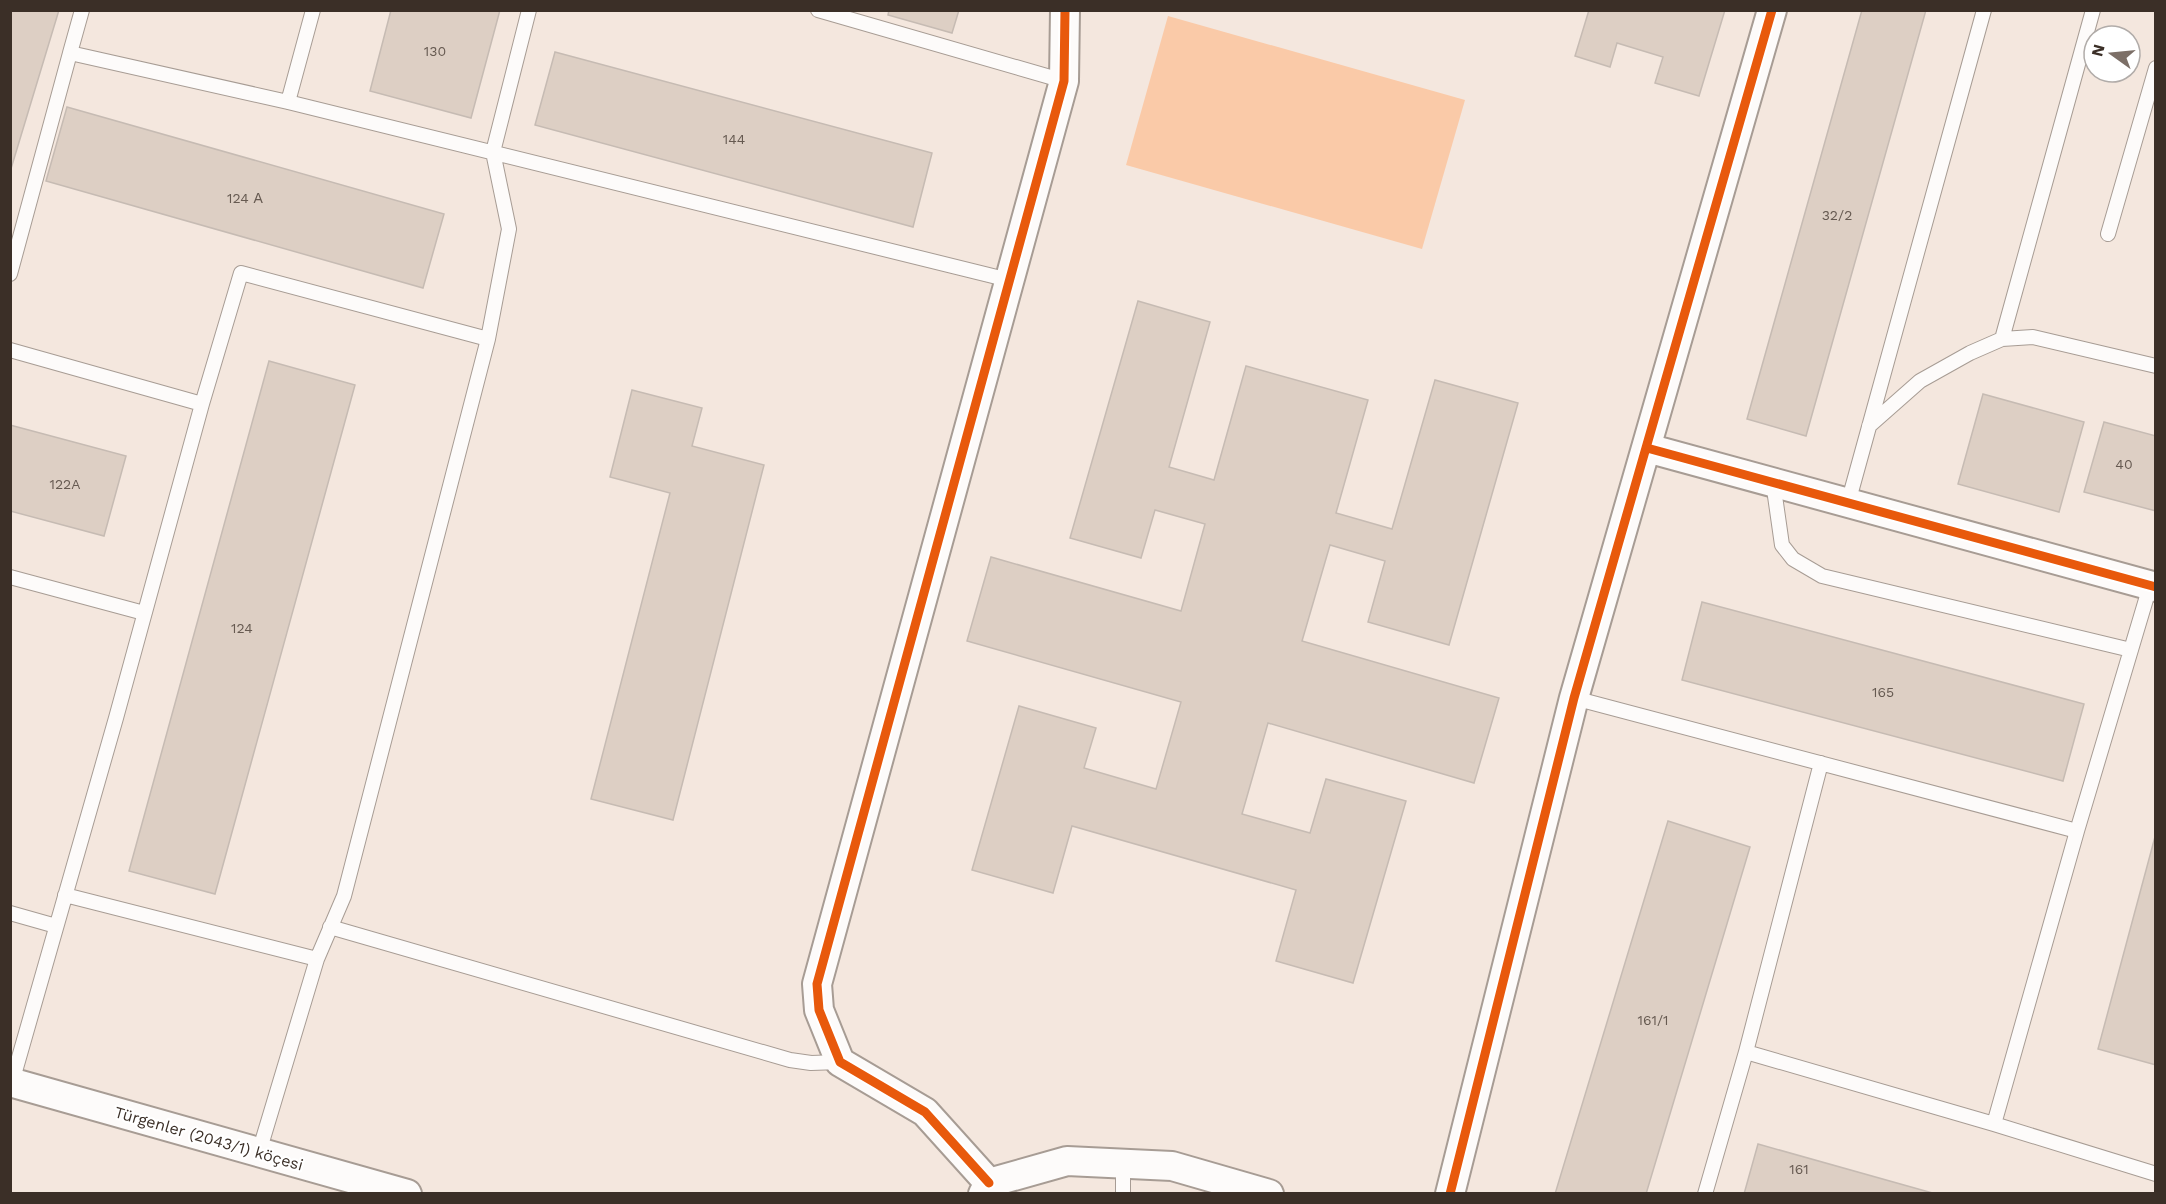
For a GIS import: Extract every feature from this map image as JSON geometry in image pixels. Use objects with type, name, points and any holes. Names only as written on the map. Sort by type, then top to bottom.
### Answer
[{"type":"street","points":[[1065,10],[1064,81],[817,984],[819,1010],[840,1062],[925,1112],[986,1188],[1067,1161],[1172,1166],[1269,1194]]},
{"type":"street","points":[[1450,1194],[1575,698],[1772,10]]},
{"type":"street","points":[[1647,448],[2153,587]]},
{"type":"street","name":"Türgenler (2043/1) köçesi","points":[[11,1082],[407,1194]]},
{"type":"lane","points":[[10,274],[82,10]]},
{"type":"lane","points":[[288,102],[313,10]]},
{"type":"lane","points":[[259,1152],[317,959],[344,896],[488,339],[509,229],[493,152],[529,10]]},
{"type":"lane","points":[[1848,503],[1984,10]]},
{"type":"lane","points":[[2002,339],[2093,10]]},
{"type":"lane","points":[[822,11],[1064,81]]},
{"type":"lane","points":[[70,53],[288,102],[1009,280]]},
{"type":"lane","points":[[2108,234],[2156,68]]},
{"type":"lane","points":[[11,1082],[241,273],[488,339]]},
{"type":"lane","points":[[1869,426],[1920,381],[1970,353],[2002,339],[2033,337],[2156,366]]},
{"type":"lane","points":[[10,350],[202,404]]},
{"type":"lane","points":[[1773,482],[1782,545],[1793,560],[1822,576],[2131,650]]},
{"type":"lane","points":[[10,577],[144,613]]},
{"type":"lane","points":[[1994,1124],[2076,831],[2131,650],[2153,587]]},
{"type":"lane","points":[[1575,698],[2076,831]]},
{"type":"lane","points":[[1705,1194],[1746,1052],[1821,763]]},
{"type":"lane","points":[[65,896],[317,959]]},
{"type":"lane","points":[[10,914],[56,926]]},
{"type":"lane","points":[[330,927],[790,1060],[811,1063],[840,1062]]},
{"type":"lane","points":[[1746,1052],[2156,1174]]},
{"type":"lane","points":[[1123,1163],[1123,1194]]},
{"type":"shaded area","points":[[1168,16],[1465,100],[1422,249],[1126,165]]},
{"type":"building","points":[[10,10],[59,10],[10,172]]},
{"type":"building","points":[[391,10],[500,10],[471,118],[370,91]]},
{"type":"building","points":[[889,10],[959,10],[952,33],[888,15]]},
{"type":"building","points":[[1589,10],[1725,10],[1699,96],[1655,83],[1663,57],[1617,43],[1610,67],[1575,56]]},
{"type":"building","points":[[1862,10],[1926,10],[1806,436],[1747,419]]},
{"type":"building","points":[[555,52],[932,153],[913,227],[535,125]]},
{"type":"building","points":[[67,107],[444,214],[423,288],[46,181]]},
{"type":"building","points":[[1138,301],[1210,322],[1169,467],[1214,480],[1246,366],[1368,400],[1336,513],[1392,529],[1435,380],[1518,403],[1449,645],[1368,622],[1385,561],[1330,545],[1302,641],[1499,698],[1474,783],[1268,723],[1242,814],[1310,833],[1326,779],[1406,801],[1353,983],[1276,961],[1296,890],[1072,826],[1053,893],[972,870],[1019,706],[1096,728],[1084,768],[1156,789],[1181,702],[967,641],[991,557],[1181,611],[1205,524],[1155,510],[1141,558],[1070,538]]},
{"type":"building","points":[[269,361],[355,385],[215,894],[129,871]]},
{"type":"building","points":[[632,390],[702,408],[692,446],[764,465],[673,820],[591,799],[670,493],[610,477]]},
{"type":"building","points":[[1983,394],[2084,422],[2059,512],[1958,484]]},
{"type":"building","points":[[2104,422],[2156,436],[2156,511],[2084,492]]},
{"type":"building","points":[[10,425],[126,456],[104,536],[10,511]]},
{"type":"building","points":[[1702,602],[2084,704],[2063,781],[1682,680]]},
{"type":"building","points":[[1668,821],[1750,847],[1646,1194],[1555,1194]]},
{"type":"building","points":[[2156,833],[2156,1065],[2098,1049]]},
{"type":"building","points":[[1758,1144],[1936,1194],[1744,1194]]},
{"type":"cycle path","points":[[989,1183],[925,1112],[840,1062],[819,1010],[817,984],[1064,81],[1065,10]]},
{"type":"cycle path","points":[[1450,1194],[1574,698],[1772,10]]},
{"type":"cycle path","points":[[1647,448],[2156,587]]}]
